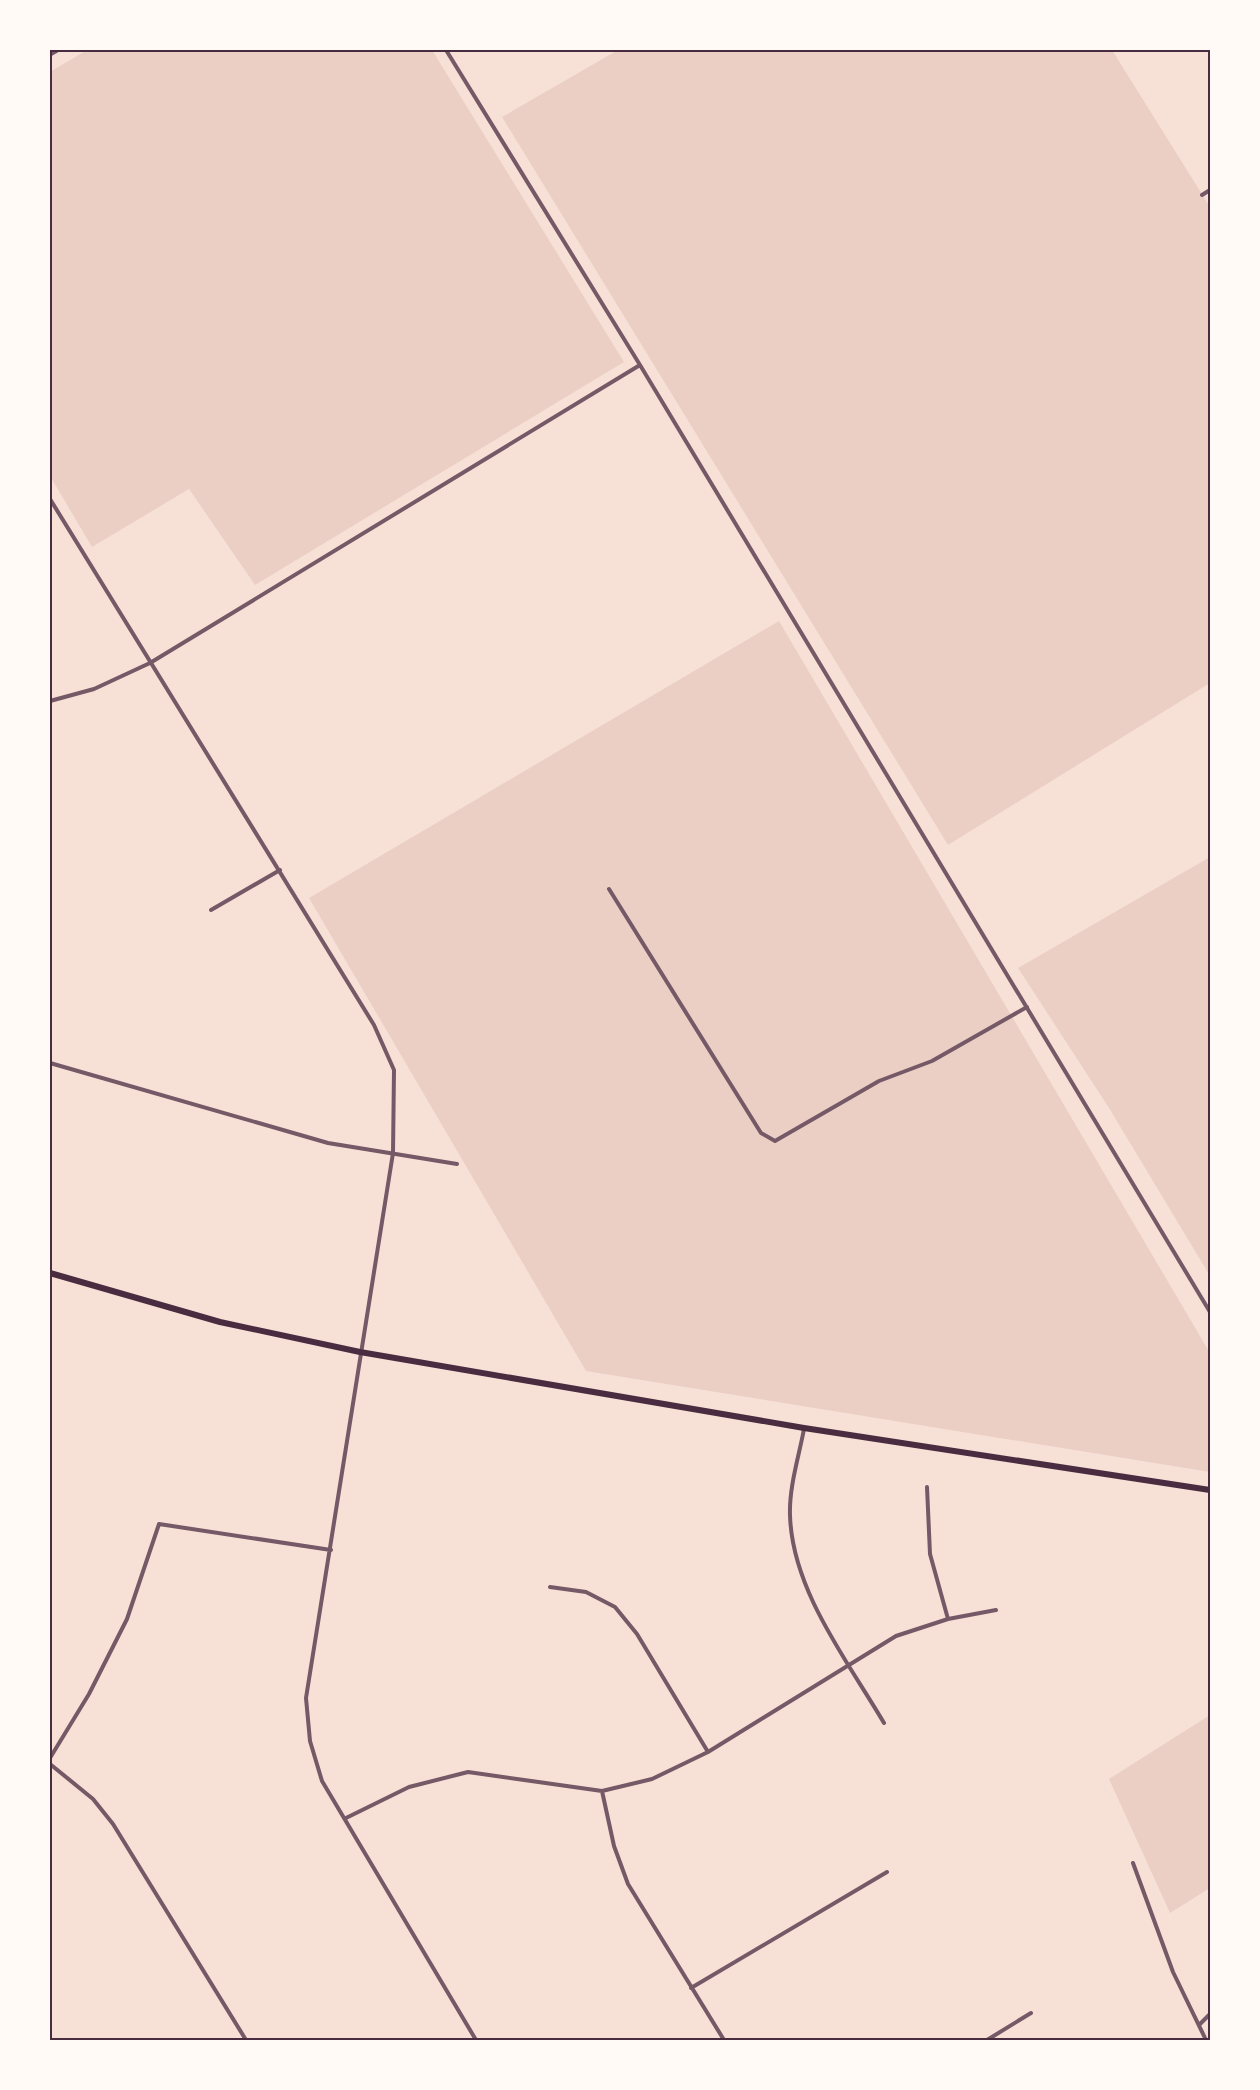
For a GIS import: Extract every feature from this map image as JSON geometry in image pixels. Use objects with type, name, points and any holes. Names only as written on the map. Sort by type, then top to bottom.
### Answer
[{"type":"main road","points":[[50,1273],[220,1322],[360,1352],[804,1428],[1210,1490]]},
{"type":"street","points":[[50,54],[57,50]]},
{"type":"street","points":[[446,50],[640,365],[1210,1312]]},
{"type":"street","points":[[1202,195],[1210,190]]},
{"type":"street","points":[[50,701],[94,689],[150,663],[640,365]]},
{"type":"street","points":[[50,499],[374,1025],[394,1070],[393,1153],[306,1698],[309,1741],[322,1781],[476,2040]]},
{"type":"street","points":[[211,910],[280,870]]},
{"type":"street","points":[[609,889],[761,1133],[775,1141],[879,1081],[932,1061],[1027,1007]]},
{"type":"street","points":[[50,1063],[328,1143],[457,1164]]},
{"type":"street","points":[[804,1428],[790,1514],[796,1563],[817,1610],[884,1723]]},
{"type":"street","points":[[927,1487],[930,1554],[948,1619]]},
{"type":"street","points":[[50,1758],[89,1694],[127,1619],[159,1524],[331,1550]]},
{"type":"street","points":[[550,1587],[586,1592],[615,1607],[637,1634],[708,1752]]},
{"type":"street","points":[[346,1818],[409,1787],[468,1772],[602,1791],[652,1779],[708,1752],[896,1636],[948,1619],[996,1610]]},
{"type":"street","points":[[50,1764],[93,1799],[113,1824],[246,2040]]},
{"type":"street","points":[[602,1791],[614,1846],[628,1884],[724,2040]]},
{"type":"street","points":[[1133,1863],[1173,1972],[1206,2040]]},
{"type":"street","points":[[691,1988],[887,1872]]},
{"type":"street","points":[[987,2040],[1031,2013]]},
{"type":"street","points":[[1199,2025],[1210,2014]]},
{"type":"shaded area","points":[[87,50],[432,50],[624,362],[255,585],[189,489],[92,547],[50,476],[50,72]]},
{"type":"shaded area","points":[[618,50],[1112,50],[1210,207],[1210,683],[948,845],[502,117]]},
{"type":"shaded area","points":[[779,621],[1210,1353],[1210,1472],[586,1371],[309,898]]},
{"type":"shaded area","points":[[1210,857],[1210,1276],[1109,1108],[1018,968]]},
{"type":"shaded area","points":[[1210,1715],[1210,1888],[1170,1913],[1109,1779]]}]
